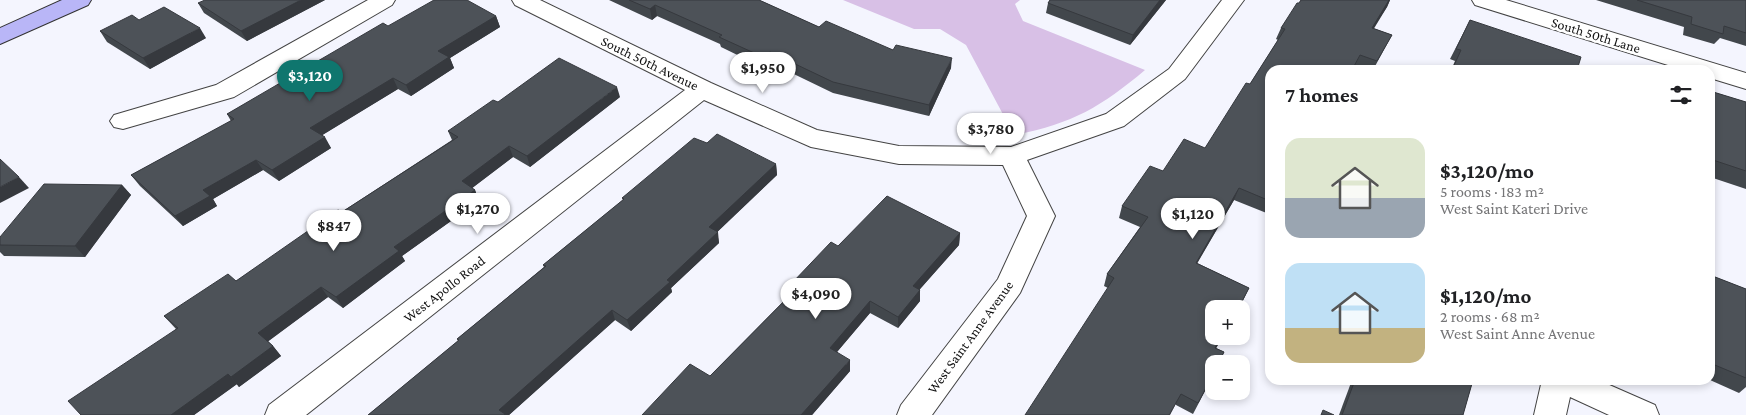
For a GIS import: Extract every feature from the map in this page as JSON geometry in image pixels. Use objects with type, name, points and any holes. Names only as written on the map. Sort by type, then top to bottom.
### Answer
[{"type":"street","points":[[0,37],[80,0]]},
{"type":"street","points":[[123,121],[224,91],[384,0]]},
{"type":"street","name":"South 50th Avenue","points":[[523,0],[702,89],[811,138],[899,155],[1012,156]]},
{"type":"street","points":[[1012,156],[1114,120],[1178,74],[1233,0]]},
{"type":"street","name":"South 50th Lane","points":[[1482,0],[1642,60],[1676,65]]},
{"type":"street","name":"South 50th Lane","points":[[1715,72],[1746,81]]},
{"type":"street","name":"West Apollo Road","points":[[281,415],[702,89]]},
{"type":"street","name":"West Saint Anne Avenue","points":[[913,415],[1010,285],[1042,216],[1012,156]]},
{"type":"street","points":[[1550,415],[1557,385]]},
{"type":"street","points":[[1576,385],[1643,415]]},
{"type":"shaded area","points":[[843,0],[1020,0],[1015,4],[1023,21],[1145,70],[1100,104],[1085,112],[1053,125],[1014,135],[966,45],[940,29],[914,29]]},
{"type":"building","points":[[205,0],[301,0],[241,31],[198,3]]},
{"type":"building","points":[[434,0],[467,0],[496,16],[438,51],[449,57],[406,85],[393,78],[310,128],[325,137],[272,170],[256,160],[203,190],[210,196],[175,216],[131,175],[234,119],[227,114],[383,23],[388,26]]},
{"type":"building","points":[[629,0],[759,0],[819,27],[826,21],[893,50],[896,45],[952,58],[929,105],[833,82],[770,52],[763,57],[719,37],[722,35],[655,5],[650,9]]},
{"type":"building","points":[[1050,0],[1160,0],[1133,35],[1048,3]]},
{"type":"building","points":[[1301,0],[1389,0],[1372,28],[1392,35],[1377,61],[1360,55],[1355,65],[1265,65],[1265,199],[1239,188],[1196,263],[1249,288],[1243,300],[1205,300],[1205,345],[1216,345],[1215,348],[1224,352],[1222,355],[1205,355],[1205,390],[1198,403],[1181,394],[1169,415],[1025,415],[1114,278],[1107,274],[1148,217],[1122,206],[1150,166],[1163,171],[1184,139],[1205,148],[1246,83],[1250,84],[1285,29],[1281,28],[1297,3]]},
{"type":"building","points":[[1637,0],[1746,0],[1746,33],[1724,26],[1723,34],[1691,24],[1692,17]]},
{"type":"building","points":[[164,7],[200,28],[143,58],[100,31],[132,15],[139,20]]},
{"type":"building","points":[[1470,20],[1581,57],[1579,65],[1454,65],[1461,50],[1456,49]]},
{"type":"building","points":[[559,58],[617,87],[527,156],[509,146],[462,181],[475,190],[394,247],[399,251],[336,297],[321,287],[258,333],[273,346],[231,377],[228,374],[171,415],[81,415],[68,401],[178,328],[164,316],[228,274],[236,281],[338,210],[342,212],[458,137],[448,131],[493,100],[498,102]]},
{"type":"building","points":[[1715,93],[1746,102],[1746,171],[1715,161]]},
{"type":"building","points":[[717,134],[776,164],[709,227],[718,232],[667,280],[670,282],[627,320],[612,310],[499,410],[504,415],[368,415],[459,340],[457,339],[546,266],[543,265],[624,199],[622,198],[694,138],[707,143]]},
{"type":"building","points":[[0,159],[19,177],[0,187]]},
{"type":"building","points":[[44,184],[122,185],[75,246],[0,245],[0,237]]},
{"type":"building","points":[[887,196],[960,233],[913,286],[920,290],[898,317],[870,301],[830,348],[850,360],[801,415],[642,415],[690,364],[710,376],[798,287],[792,283],[831,242],[838,246]]},
{"type":"building","points":[[1715,277],[1746,289],[1746,378],[1715,365]]},
{"type":"building","points":[[1353,385],[1472,385],[1463,415],[1342,415]]},
{"type":"building","points":[[1323,410],[1334,415],[1321,415]]}]
